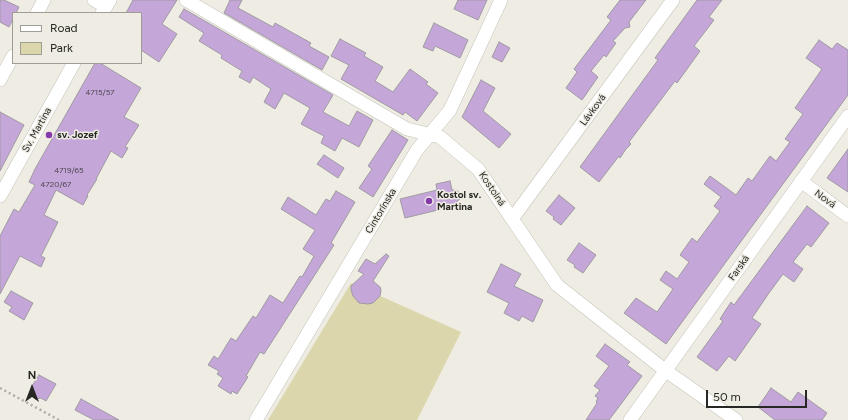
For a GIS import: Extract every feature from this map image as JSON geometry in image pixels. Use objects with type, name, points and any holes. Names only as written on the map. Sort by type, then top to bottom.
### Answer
[{"type":"street","points":[[38,12],[44,0]]},
{"type":"street","points":[[94,0],[106,6]]},
{"type":"street","name":"Kostolná","points":[[186,0],[407,129],[440,137],[478,169],[556,284],[666,371],[736,420]]},
{"type":"street","name":"Cintorínska","points":[[256,420],[417,150],[450,110],[501,0]]},
{"type":"street","name":"Lávková","points":[[512,219],[673,0]]},
{"type":"street","points":[[0,80],[12,58]]},
{"type":"street","name":"Sv. Martina","points":[[0,196],[73,64]]},
{"type":"street","name":"Farská","points":[[630,420],[848,116]]},
{"type":"street","name":"Nová","points":[[801,181],[848,216]]},
{"type":"path","points":[[0,388],[59,420]]},
{"type":"green space","points":[[351,283],[461,332],[417,420],[268,420]]},
{"type":"building","points":[[0,0],[4,0],[19,7],[16,12],[12,12],[12,21],[9,27],[0,22]]},
{"type":"building","points":[[133,0],[177,0],[162,24],[177,34],[159,62],[142,51],[142,12],[127,12]]},
{"type":"building","points":[[230,0],[242,0],[238,8],[273,27],[275,23],[311,43],[309,46],[329,57],[322,70],[224,13]]},
{"type":"building","points":[[458,0],[487,0],[478,20],[454,9]]},
{"type":"building","points":[[620,0],[646,0],[629,22],[630,27],[625,28],[613,41],[616,43],[606,57],[604,55],[591,71],[598,77],[582,100],[566,88],[577,72],[574,69],[611,20],[607,17]]},
{"type":"building","points":[[697,0],[722,0],[709,17],[714,20],[694,46],[700,51],[677,83],[675,81],[629,142],[631,144],[620,158],[619,156],[599,182],[580,167],[658,60],[655,58]]},
{"type":"building","points":[[184,9],[333,95],[323,112],[349,126],[357,111],[373,120],[359,147],[342,138],[335,151],[321,143],[324,136],[301,124],[310,108],[284,93],[275,109],[264,102],[271,89],[253,77],[250,83],[239,77],[242,71],[221,58],[222,55],[199,41],[204,33],[179,17]]},
{"type":"building","points":[[434,23],[468,40],[460,58],[435,46],[433,51],[423,47]]},
{"type":"building","points":[[340,39],[366,53],[364,56],[383,67],[375,81],[393,92],[410,69],[428,82],[426,84],[438,93],[417,121],[405,112],[403,115],[341,79],[349,65],[331,56]]},
{"type":"building","points":[[819,40],[832,49],[837,43],[848,50],[848,95],[666,344],[624,313],[636,298],[657,312],[673,289],[660,280],[666,271],[677,279],[689,262],[680,255],[692,238],[697,242],[720,211],[714,206],[721,197],[704,184],[710,176],[736,195],[748,178],[752,181],[770,156],[776,161],[790,142],[785,139],[803,114],[795,108],[822,69],[806,58]]},
{"type":"building","points":[[499,42],[510,48],[502,62],[492,57]]},
{"type":"building","points":[[94,64],[102,64],[141,88],[124,117],[139,125],[125,147],[128,148],[122,158],[111,151],[83,205],[56,190],[44,215],[58,222],[41,256],[45,258],[41,267],[20,256],[0,294],[0,236],[14,209],[19,212],[35,185],[29,182]]},
{"type":"building","points":[[481,80],[495,88],[483,111],[511,134],[499,148],[462,117]]},
{"type":"building","points":[[0,112],[24,125],[0,171]]},
{"type":"building","points":[[392,130],[408,140],[373,197],[359,188],[372,169],[368,166]]},
{"type":"building","points":[[848,149],[848,192],[827,178]]},
{"type":"building","points":[[324,155],[344,168],[338,178],[317,164]]},
{"type":"building","name":"Kostol sv. Martina","points":[[450,181],[452,190],[458,191],[460,199],[454,204],[441,206],[442,209],[405,218],[400,199],[437,190],[436,184]]},
{"type":"building","points":[[336,191],[355,202],[331,243],[334,245],[264,354],[260,352],[246,376],[248,377],[237,394],[232,391],[231,394],[218,386],[223,378],[217,374],[219,371],[208,365],[214,356],[218,359],[231,338],[236,341],[253,316],[256,318],[270,295],[283,303],[300,276],[302,277],[314,256],[303,249],[315,230],[281,209],[288,197],[316,215],[326,199],[330,201]]},
{"type":"building","points":[[559,195],[575,208],[561,225],[546,211]]},
{"type":"building","points":[[807,206],[829,223],[811,247],[807,244],[793,262],[803,269],[794,282],[783,274],[769,293],[752,318],[761,324],[735,361],[729,356],[717,371],[697,357],[723,321],[720,319],[731,302],[734,305]]},
{"type":"building","points":[[579,243],[596,255],[583,273],[567,260]]},
{"type":"building","points":[[386,254],[389,256],[373,281],[380,287],[380,296],[373,303],[359,303],[353,296],[351,290],[351,286],[364,274],[358,271],[366,259],[375,264]]},
{"type":"building","points":[[501,264],[521,274],[514,286],[543,300],[533,322],[522,316],[519,321],[504,313],[509,303],[487,292]]},
{"type":"building","points":[[11,291],[33,303],[24,320],[9,311],[12,307],[4,302]]},
{"type":"building","points":[[605,344],[630,362],[627,365],[642,376],[609,420],[586,420],[597,403],[598,398],[595,396],[600,390],[594,386],[609,366],[596,356]]},
{"type":"building","points":[[39,375],[56,384],[46,401],[41,398],[35,399],[32,386]]},
{"type":"building","points":[[771,388],[791,402],[798,392],[827,413],[822,420],[775,420],[758,407]]},
{"type":"building","points":[[81,399],[119,420],[94,420],[75,410]]},
{"type":"place","name":"sv. Jozef","points":[[49,135]]},
{"type":"place","name":"Kostol sv. Martina","points":[[429,201]]}]
